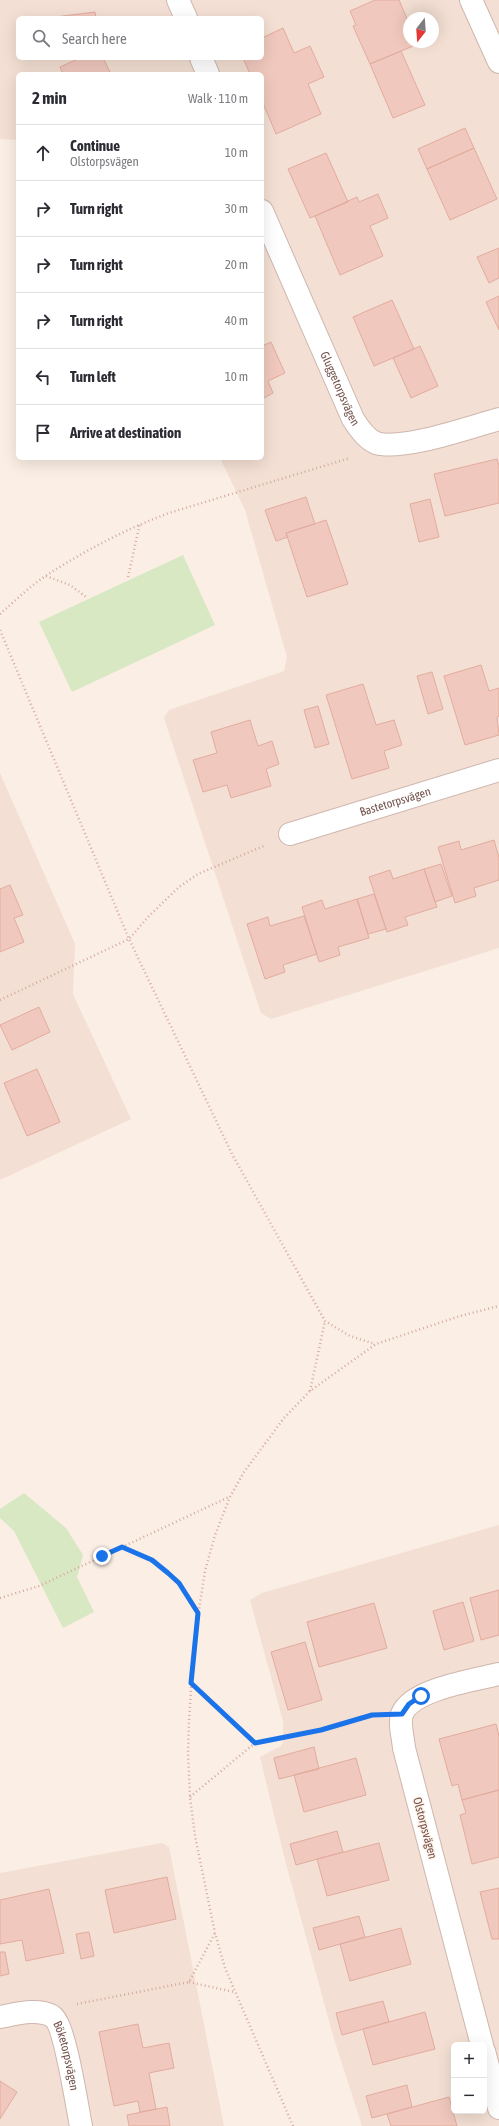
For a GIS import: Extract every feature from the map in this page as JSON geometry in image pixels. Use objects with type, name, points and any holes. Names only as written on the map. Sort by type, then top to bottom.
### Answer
[{"type":"street","points":[[178,0],[185,16]]},
{"type":"street","points":[[471,0],[499,62]]},
{"type":"street","points":[[202,60],[207,72]]},
{"type":"street","name":"Gluggetorpsvägen","points":[[264,216],[353,419],[362,432],[374,442]]},
{"type":"street","points":[[374,442],[388,445],[412,442],[499,419]]},
{"type":"street","name":"Bastetorpsvägen","points":[[290,834],[499,770]]},
{"type":"street","points":[[402,1714],[409,1704],[421,1696],[499,1674]]},
{"type":"street","name":"Olstorpsvägen","points":[[402,1714],[401,1726],[404,1748],[481,2042]]},
{"type":"street","name":"Böketorpsvägen","points":[[0,2017],[22,2012],[44,2013],[53,2017],[60,2028],[81,2126]]},
{"type":"street","points":[[487,2062],[499,2108]]},
{"type":"path","points":[[0,614],[46,576],[103,541],[176,510],[354,457],[374,442]]},
{"type":"path","points":[[128,577],[140,524]]},
{"type":"path","points":[[46,576],[70,585],[86,597]]},
{"type":"path","points":[[0,630],[129,939],[232,1154],[325,1321],[350,1336],[376,1344]]},
{"type":"path","points":[[0,1000],[129,939],[148,916],[178,887],[198,874],[290,834]]},
{"type":"path","points":[[292,2126],[234,1992],[215,1933],[195,1836],[190,1797],[188,1753],[191,1683],[198,1613],[205,1571],[215,1535],[230,1497],[263,1444],[284,1418],[310,1391],[376,1344],[460,1316],[499,1306]]},
{"type":"path","points":[[310,1391],[325,1321]]},
{"type":"path","points":[[0,1598],[39,1586],[230,1497]]},
{"type":"path","points":[[122,1547],[152,1560],[168,1573],[179,1583],[198,1613]]},
{"type":"path","points":[[191,1683],[255,1743]]},
{"type":"path","points":[[190,1797],[255,1743],[321,1730],[372,1715],[402,1714]]},
{"type":"path","points":[[189,1982],[215,1933]]},
{"type":"path","points":[[53,2017],[64,2007],[189,1982],[234,1992]]},
{"type":"shaded area","points":[[0,0],[499,0],[499,948],[271,1019],[261,1013],[164,718],[169,710],[284,671],[287,657],[245,510],[221,460],[264,460],[264,72],[16,72],[16,140],[0,139]]},
{"type":"shaded area","points":[[0,773],[75,944],[73,994],[131,1119],[0,1180]]},
{"type":"shaded area","points":[[499,1525],[499,2126],[362,2126],[334,2039],[286,1864],[260,1757],[281,1746],[283,1743],[283,1721],[250,1600],[262,1593]]},
{"type":"shaded area","points":[[162,1843],[169,1847],[224,2126],[0,2126],[0,1873]]},
{"type":"green space","points":[[183,555],[215,625],[72,692],[39,622]]},
{"type":"green space","points":[[24,1493],[66,1528],[83,1555],[77,1577],[94,1612],[63,1628],[14,1531],[0,1518],[0,1509]]},
{"type":"building","points":[[375,0],[399,0],[404,12],[403,12],[403,48],[408,48],[370,64],[353,26],[356,25],[350,11]]},
{"type":"building","points":[[95,12],[96,16],[63,16]]},
{"type":"building","points":[[283,28],[294,53],[310,46],[324,77],[308,84],[321,114],[276,134],[264,106],[264,72],[249,72],[244,60],[264,60],[264,37]]},
{"type":"building","points":[[401,51],[425,105],[393,118],[370,64]]},
{"type":"building","points":[[76,60],[104,60],[110,72],[62,72],[60,67]]},
{"type":"building","points":[[465,128],[474,148],[427,169],[418,149]]},
{"type":"building","points":[[474,148],[497,199],[450,220],[427,169]]},
{"type":"building","points":[[326,153],[348,202],[310,218],[288,169]]},
{"type":"building","points":[[378,194],[388,218],[370,226],[383,256],[340,275],[315,216],[357,197],[359,202]]},
{"type":"building","points":[[499,248],[499,278],[489,283],[477,257]]},
{"type":"building","points":[[499,296],[499,330],[486,302]]},
{"type":"building","points":[[392,300],[414,349],[374,366],[353,317]]},
{"type":"building","points":[[271,342],[285,373],[268,381],[273,393],[264,398],[264,345]]},
{"type":"building","points":[[420,346],[438,386],[411,398],[393,358]]},
{"type":"building","points":[[497,459],[499,466],[499,503],[445,516],[434,474]]},
{"type":"building","points":[[306,497],[315,524],[286,533],[288,537],[276,541],[265,510]]},
{"type":"building","points":[[430,499],[439,537],[419,542],[410,504]]},
{"type":"building","points":[[326,520],[348,584],[307,597],[286,533]]},
{"type":"building","points":[[481,665],[489,691],[499,688],[499,716],[497,717],[499,735],[465,745],[444,676]]},
{"type":"building","points":[[432,672],[443,709],[428,714],[417,676]]},
{"type":"building","points":[[363,684],[376,725],[394,720],[402,745],[384,751],[389,768],[352,779],[326,695]]},
{"type":"building","points":[[318,706],[329,744],[315,748],[304,710]]},
{"type":"building","points":[[250,720],[258,746],[272,741],[279,764],[266,769],[271,786],[231,798],[227,785],[203,792],[193,760],[217,753],[211,732]]},
{"type":"building","points":[[494,840],[499,858],[499,880],[474,888],[476,896],[455,903],[438,847],[459,841],[461,850]]},
{"type":"building","points":[[441,864],[452,896],[435,902],[424,869]]},
{"type":"building","points":[[424,869],[437,907],[405,917],[408,925],[387,932],[369,877],[390,870],[393,879]]},
{"type":"building","points":[[10,885],[23,915],[14,918],[24,942],[0,952],[0,889]]},
{"type":"building","points":[[374,894],[386,929],[368,934],[357,899]]},
{"type":"building","points":[[357,899],[369,938],[338,947],[340,955],[319,962],[302,907],[322,900],[325,909]]},
{"type":"building","points":[[304,916],[317,954],[283,965],[285,972],[265,979],[247,924],[268,917],[270,926]]},
{"type":"building","points":[[39,1007],[50,1032],[12,1050],[0,1025]]},
{"type":"building","points":[[37,1069],[60,1122],[27,1136],[4,1083]]},
{"type":"building","points":[[499,1590],[499,1635],[481,1640],[470,1598]]},
{"type":"building","points":[[463,1602],[474,1641],[444,1650],[433,1611]]},
{"type":"building","points":[[374,1603],[387,1648],[319,1667],[307,1622]]},
{"type":"building","points":[[305,1642],[322,1700],[288,1710],[271,1652]]},
{"type":"building","points":[[496,1724],[499,1736],[499,1790],[462,1800],[458,1784],[452,1786],[439,1739]]},
{"type":"building","points":[[314,1747],[319,1769],[279,1779],[274,1758]]},
{"type":"building","points":[[356,1758],[366,1795],[304,1812],[294,1775]]},
{"type":"building","points":[[499,1790],[499,1857],[472,1864],[460,1815],[466,1813],[462,1800]]},
{"type":"building","points":[[337,1831],[343,1852],[296,1865],[290,1844]]},
{"type":"building","points":[[379,1843],[389,1880],[327,1896],[317,1859]]},
{"type":"building","points":[[167,1877],[176,1919],[114,1933],[105,1890]]},
{"type":"building","points":[[499,1888],[499,1939],[492,1939],[480,1892]]},
{"type":"building","points":[[49,1889],[64,1953],[26,1961],[22,1940],[0,1944],[0,1900]]},
{"type":"building","points":[[359,1916],[365,1937],[319,1950],[313,1928]]},
{"type":"building","points":[[401,1928],[411,1964],[350,1981],[340,1944]]},
{"type":"building","points":[[89,1932],[94,1956],[81,1959],[76,1934]]},
{"type":"building","points":[[0,1952],[5,1952],[9,1974],[0,1976]]},
{"type":"building","points":[[383,2001],[389,2022],[342,2035],[336,2013]]},
{"type":"building","points":[[425,2012],[435,2049],[373,2065],[363,2029]]},
{"type":"building","points":[[138,2024],[143,2048],[169,2043],[174,2068],[149,2073],[156,2109],[140,2112],[138,2101],[114,2106],[99,2032]]},
{"type":"building","points":[[0,2081],[17,2092],[0,2119]]},
{"type":"building","points":[[407,2085],[412,2107],[372,2118],[366,2096]]},
{"type":"building","points":[[449,2097],[451,2114],[454,2114],[457,2126],[391,2126],[387,2114]]},
{"type":"building","points":[[167,2107],[170,2126],[129,2126],[127,2115]]},
{"type":"route","points":[[102,1556],[122,1547],[152,1560],[179,1583],[198,1613],[191,1683],[255,1743],[321,1730],[372,1715],[402,1714],[409,1704],[421,1696]]}]
